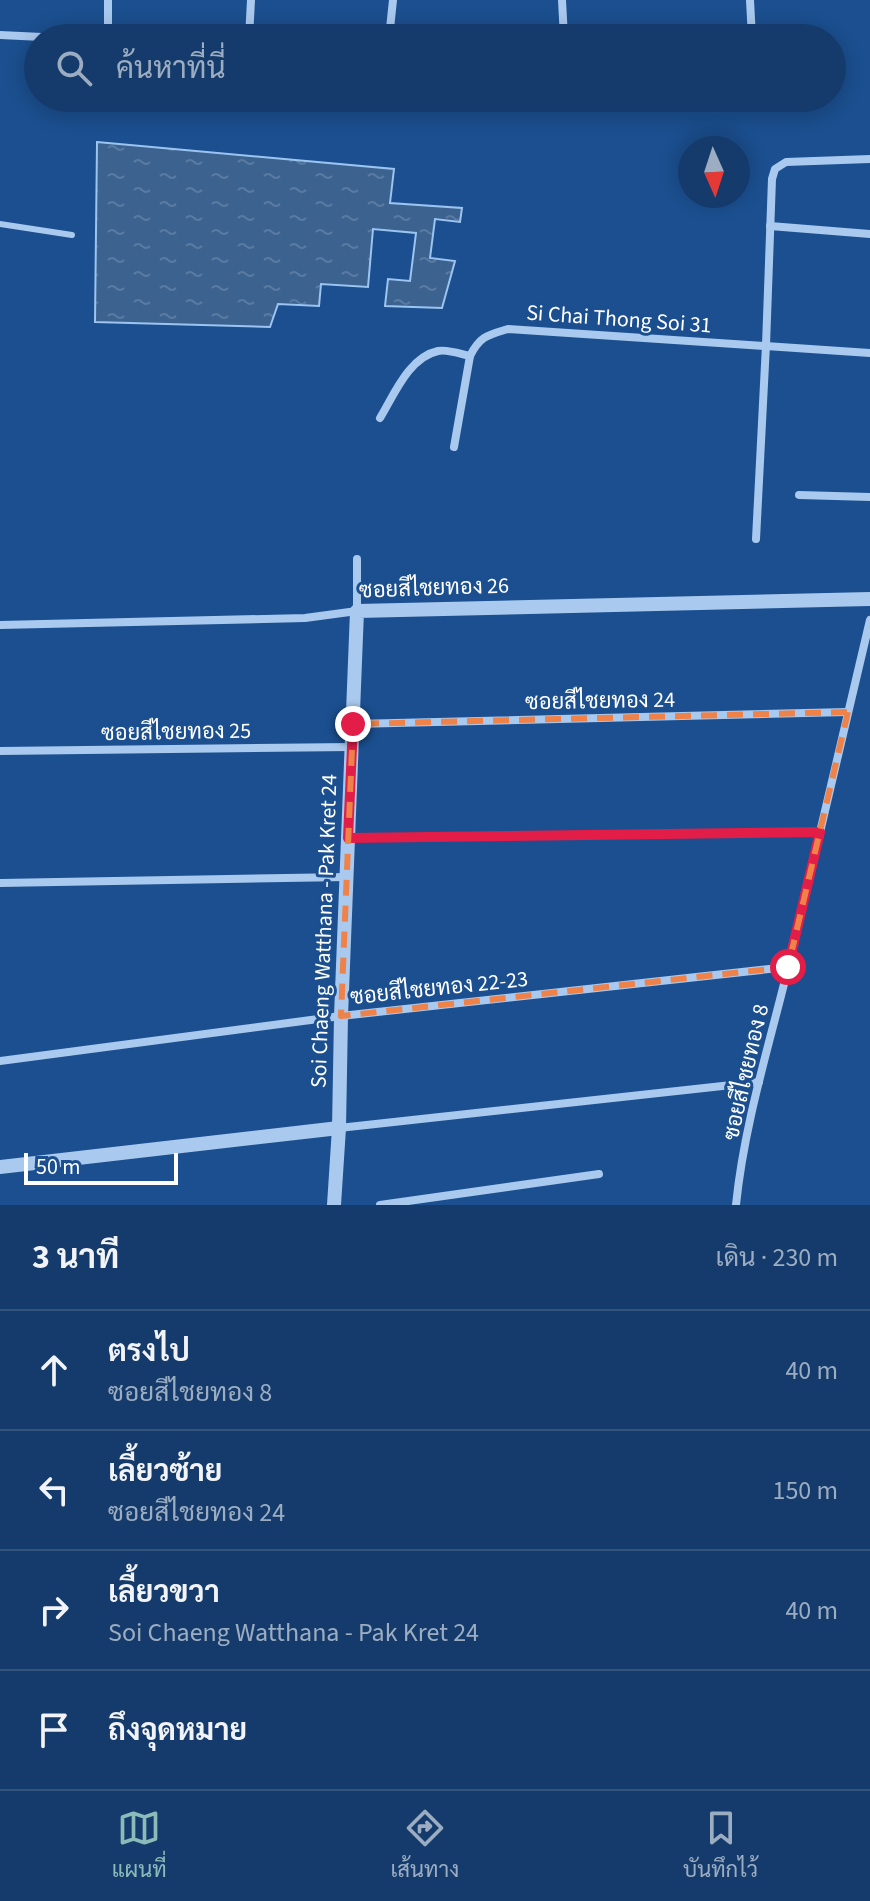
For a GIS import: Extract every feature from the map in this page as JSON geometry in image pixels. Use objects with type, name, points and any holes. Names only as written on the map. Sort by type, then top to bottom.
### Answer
[{"type":"street","points":[[108,0],[108,24]]},
{"type":"street","points":[[250,24],[251,0]]},
{"type":"street","points":[[390,24],[393,0]]},
{"type":"street","points":[[562,0],[563,24]]},
{"type":"street","points":[[750,0],[751,24]]},
{"type":"street","points":[[0,35],[24,36]]},
{"type":"street","points":[[756,539],[772,179],[775,169],[786,162],[870,159]]},
{"type":"street","points":[[770,226],[870,234]]},
{"type":"street","name":"Si Chai Thong Soi 31","points":[[470,356],[477,342],[508,329],[870,353]]},
{"type":"street","points":[[380,418],[410,369],[424,357],[440,350],[470,356],[454,447]]},
{"type":"street","points":[[799,495],[870,497]]},
{"type":"street","points":[[357,559],[357,611]]},
{"type":"street","name":"ซอยสีไชยทอง 26","points":[[0,625],[305,618],[357,611],[870,599]]},
{"type":"street","name":"Soi Chaeng Watthana - Pak Kret 24","points":[[334,1205],[357,611]]},
{"type":"street","name":"ซอยสีไชยทอง 8","points":[[736,1205],[759,1082],[870,620]]},
{"type":"street","name":"ซอยสีไชยทอง 24","points":[[353,724],[848,712]]},
{"type":"street","name":"ซอยสีไชยทอง 25","points":[[0,751],[352,747]]},
{"type":"street","points":[[348,838],[820,832]]},
{"type":"street","points":[[0,883],[347,877]]},
{"type":"street","name":"ซอยสีไชยทอง 22-23","points":[[0,1061],[341,1016],[788,967]]},
{"type":"street","points":[[0,1167],[759,1082]]},
{"type":"street","points":[[380,1205],[599,1174]]},
{"type":"lane","points":[[0,224],[72,235]]},
{"type":"highlighted area","points":[[848,712],[788,967],[341,1016],[353,724]]},
{"type":"water","points":[[97,142],[394,169],[390,203],[462,208],[460,222],[435,219],[430,258],[455,261],[442,308],[385,306],[388,279],[410,281],[416,233],[373,229],[368,287],[321,284],[319,306],[278,304],[270,327],[95,322]]},
{"type":"route","points":[[353,724],[348,838],[820,832],[788,967]]}]
